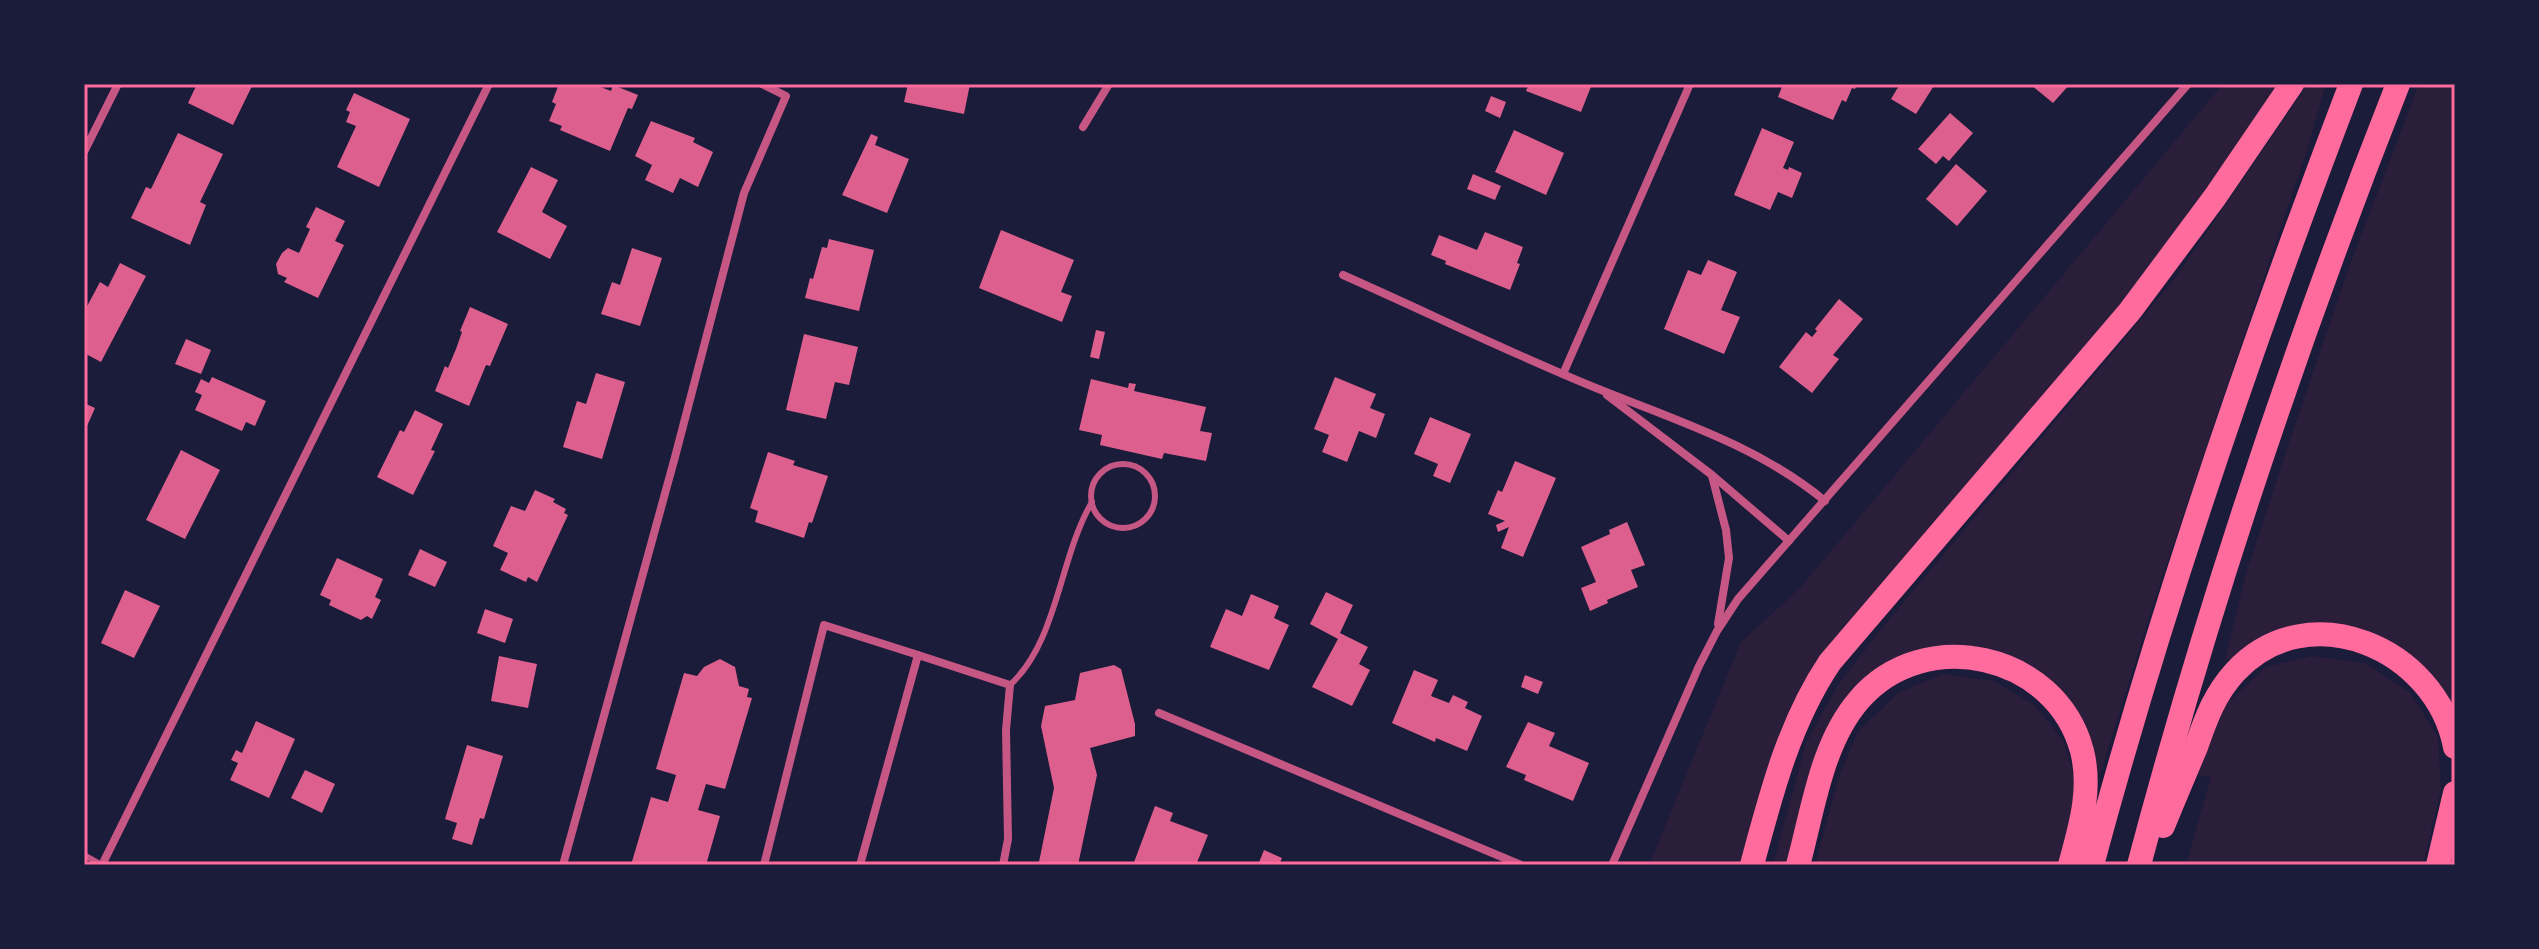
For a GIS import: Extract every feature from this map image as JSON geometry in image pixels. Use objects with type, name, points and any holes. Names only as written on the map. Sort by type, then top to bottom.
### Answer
[{"type":"highway","points":[[1752,865],[1790,738],[1806,701],[1830,662],[2130,311],[2215,197],[2292,84]]},
{"type":"highway","points":[[2092,865],[2135,716],[2217,456],[2351,84]]},
{"type":"highway","points":[[2139,865],[2211,619],[2254,486],[2398,84]]},
{"type":"highway","points":[[2147,865],[2217,695],[2237,669],[2283,641],[2300,635],[2342,636],[2385,651],[2421,678],[2446,718],[2455,747]]},
{"type":"highway","points":[[1798,865],[1826,762],[1839,730],[1857,702],[1900,668],[1953,655],[1993,662],[2031,678],[2070,721],[2082,752],[2086,788],[2082,821],[2070,865]]},
{"type":"highway","points":[[2438,865],[2455,793]]},
{"type":"street","points":[[84,152],[118,84]]},
{"type":"street","points":[[102,865],[489,84]]},
{"type":"street","points":[[563,865],[744,193],[786,96],[762,84]]},
{"type":"street","points":[[1083,127],[1109,84]]},
{"type":"street","points":[[1563,374],[1690,84]]},
{"type":"street","points":[[1612,865],[1717,631],[1738,599],[2188,84]]},
{"type":"street","points":[[1343,275],[1600,390],[1669,415],[1755,456],[1825,501]]},
{"type":"street","points":[[1600,390],[1712,475],[1789,541]]},
{"type":"street","points":[[1712,475],[1726,530],[1729,558],[1717,631]]},
{"type":"street","points":[[764,865],[824,625],[1010,685],[1006,730],[1008,839],[1003,865]]},
{"type":"street","points":[[860,865],[918,655]]},
{"type":"street","points":[[1159,713],[1521,865]]},
{"type":"lane","points":[[1010,685],[1024,672],[1039,645],[1073,539],[1092,502],[1091,492],[1099,475],[1118,464],[1139,468],[1154,485],[1156,496],[1149,516],[1130,528],[1109,525],[1101,519],[1092,502]]},
{"type":"lane","points":[[84,855],[102,865]]},
{"type":"shaded area","points":[[2223,84],[2279,84],[2180,230],[2068,372],[1934,522],[1830,647],[1743,865],[1649,865],[1741,642],[1800,588]]},
{"type":"shaded area","points":[[2308,84],[2326,84],[2305,156],[2156,596],[2100,775],[2084,723],[2040,674],[1987,650],[1884,669],[1836,710],[1817,756],[1788,865],[1773,865],[1806,743],[1838,685],[1877,634],[2176,277]]},
{"type":"shaded area","points":[[2419,84],[2455,84],[2455,713],[2440,684],[2387,641],[2271,635],[2225,661],[2246,574],[2288,446],[2348,270]]},
{"type":"shaded area","points":[[2312,656],[2365,663],[2410,693],[2438,737],[2441,789],[2423,865],[2186,865],[2211,777],[2197,775],[2226,704],[2266,667]]},
{"type":"shaded area","points":[[1942,674],[1994,681],[2034,705],[2063,740],[2076,782],[2062,865],[1815,865],[1837,783],[1857,733],[1898,693]]},
{"type":"building","points":[[197,84],[253,84],[233,125],[188,103]]},
{"type":"building","points":[[559,84],[593,84],[611,91],[613,85],[638,95],[632,109],[628,108],[610,151],[560,130],[562,126],[549,121]]},
{"type":"building","points":[[908,84],[970,84],[964,114],[904,102]]},
{"type":"building","points":[[1529,84],[1592,84],[1581,112],[1526,91]]},
{"type":"building","points":[[1783,84],[1857,84],[1846,102],[1842,100],[1833,120],[1778,97]]},
{"type":"building","points":[[1900,84],[1935,84],[1916,114],[1891,99]]},
{"type":"building","points":[[2030,84],[2070,84],[2053,103]]},
{"type":"building","points":[[354,93],[410,119],[379,187],[337,167],[356,126],[346,122],[350,112],[346,110]]},
{"type":"building","points":[[1491,96],[1506,102],[1500,118],[1485,111]]},
{"type":"building","points":[[1950,113],[1973,133],[1949,161],[1943,156],[1936,164],[1918,149]]},
{"type":"building","points":[[651,121],[695,138],[693,142],[713,152],[698,187],[680,178],[673,193],[645,180],[652,165],[635,156]]},
{"type":"building","points":[[1762,128],[1794,142],[1783,168],[1788,170],[1789,167],[1802,173],[1792,198],[1778,192],[1770,210],[1734,195]]},
{"type":"building","points":[[1514,130],[1564,153],[1546,195],[1495,172]]},
{"type":"building","points":[[178,133],[223,154],[200,202],[206,205],[190,245],[131,218],[146,187],[151,189]]},
{"type":"building","points":[[871,134],[878,137],[875,145],[909,159],[887,213],[842,195]]},
{"type":"building","points":[[1956,164],[1987,191],[1957,226],[1926,199]]},
{"type":"building","points":[[531,167],[558,180],[542,212],[567,226],[550,259],[497,232]]},
{"type":"building","points":[[1473,174],[1501,186],[1495,200],[1467,189]]},
{"type":"building","points":[[316,207],[345,221],[335,241],[344,245],[318,298],[284,282],[287,278],[278,274],[276,264],[288,248],[299,253],[310,229],[306,227]]},
{"type":"building","points":[[1001,230],[1074,260],[1061,292],[1072,296],[1062,322],[979,288]]},
{"type":"building","points":[[1485,232],[1523,247],[1510,290],[1445,264],[1446,261],[1431,255],[1439,235],[1477,250]]},
{"type":"building","points":[[829,239],[874,250],[859,311],[805,298],[822,247],[827,248]]},
{"type":"building","points":[[632,248],[662,258],[640,326],[601,314],[612,282],[620,285]]},
{"type":"building","points":[[1708,260],[1737,272],[1721,310],[1740,317],[1724,354],[1664,329],[1688,270],[1701,275]]},
{"type":"building","points":[[120,263],[146,276],[101,362],[84,353],[87,335],[84,333],[84,312],[100,282],[108,287]]},
{"type":"building","points":[[1839,299],[1863,319],[1833,355],[1839,359],[1812,393],[1779,367],[1806,332],[1812,337]]},
{"type":"building","points":[[470,307],[508,324],[469,406],[435,391],[456,349]]},
{"type":"building","points":[[1096,330],[1105,332],[1099,359],[1090,357]]},
{"type":"building","points":[[804,334],[858,347],[849,385],[835,382],[826,419],[786,410]]},
{"type":"building","points":[[186,339],[211,350],[201,374],[175,364]]},
{"type":"building","points":[[596,373],[625,382],[602,459],[563,447],[577,401],[586,404]]},
{"type":"building","points":[[212,377],[266,401],[255,426],[246,422],[242,431],[195,410],[202,395],[195,392],[201,379],[209,383]]},
{"type":"building","points":[[1335,377],[1376,394],[1370,408],[1385,414],[1376,438],[1359,431],[1347,462],[1322,452],[1329,435],[1314,429]]},
{"type":"building","points":[[1091,379],[1128,388],[1129,383],[1136,384],[1134,391],[1206,407],[1200,431],[1212,433],[1206,461],[1164,453],[1162,459],[1100,445],[1102,435],[1079,430]]},
{"type":"building","points":[[84,403],[95,408],[84,433]]},
{"type":"building","points":[[415,410],[443,424],[431,450],[435,451],[413,495],[377,477],[400,430],[404,432]]},
{"type":"building","points":[[1430,417],[1471,434],[1450,483],[1433,476],[1438,464],[1414,454]]},
{"type":"building","points":[[181,450],[220,470],[185,539],[146,520]]},
{"type":"building","points":[[768,452],[795,461],[793,465],[828,476],[804,538],[755,522],[758,511],[750,508]]},
{"type":"building","points":[[1515,461],[1556,478],[1523,557],[1501,548],[1509,527],[1498,532],[1496,525],[1505,521],[1488,514],[1498,490],[1502,492]]},
{"type":"building","points":[[535,490],[555,499],[553,502],[566,509],[564,513],[568,515],[537,582],[528,577],[526,582],[500,570],[508,553],[493,546],[511,506],[525,511]]},
{"type":"building","points":[[1627,522],[1645,565],[1631,570],[1638,587],[1590,611],[1581,588],[1596,582],[1581,547],[1610,534],[1609,530]]},
{"type":"building","points":[[420,549],[447,562],[435,587],[408,575]]},
{"type":"building","points":[[337,558],[383,579],[375,597],[381,600],[372,619],[367,616],[361,620],[329,605],[331,600],[320,595]]},
{"type":"building","points":[[125,590],[160,606],[134,658],[101,643]]},
{"type":"building","points":[[1326,592],[1353,605],[1340,633],[1368,647],[1359,664],[1370,670],[1352,706],[1312,687],[1338,639],[1310,624]]},
{"type":"building","points":[[1251,594],[1279,606],[1274,618],[1289,625],[1269,670],[1210,647],[1226,609],[1242,616]]},
{"type":"building","points":[[485,609],[513,619],[505,643],[477,633]]},
{"type":"building","points":[[499,656],[537,664],[528,708],[491,701]]},
{"type":"building","points":[[720,659],[735,667],[739,686],[749,689],[747,697],[752,698],[725,789],[706,784],[698,810],[720,816],[706,865],[631,865],[651,797],[668,802],[676,775],[656,769],[684,673],[697,676],[704,667]]},
{"type":"building","points":[[1114,665],[1121,669],[1135,724],[1135,736],[1090,748],[1097,775],[1078,865],[1039,862],[1054,788],[1041,726],[1045,706],[1075,700],[1080,673]]},
{"type":"building","points":[[1414,670],[1438,680],[1431,696],[1449,703],[1453,695],[1468,702],[1465,708],[1482,716],[1467,751],[1436,738],[1435,742],[1392,723]]},
{"type":"building","points":[[1525,675],[1543,682],[1538,694],[1521,687]]},
{"type":"building","points":[[256,721],[295,739],[269,798],[230,780],[238,763],[231,760],[236,750],[242,753]]},
{"type":"building","points":[[1528,722],[1555,733],[1549,746],[1589,763],[1573,801],[1524,780],[1526,775],[1506,767]]},
{"type":"building","points":[[467,745],[503,756],[484,819],[480,818],[472,845],[452,839],[457,823],[445,819]]},
{"type":"building","points":[[305,770],[335,784],[322,813],[291,798]]},
{"type":"building","points":[[1155,806],[1173,813],[1170,821],[1208,835],[1196,865],[1133,865]]},
{"type":"building","points":[[1264,850],[1282,858],[1279,865],[1258,865]]}]
